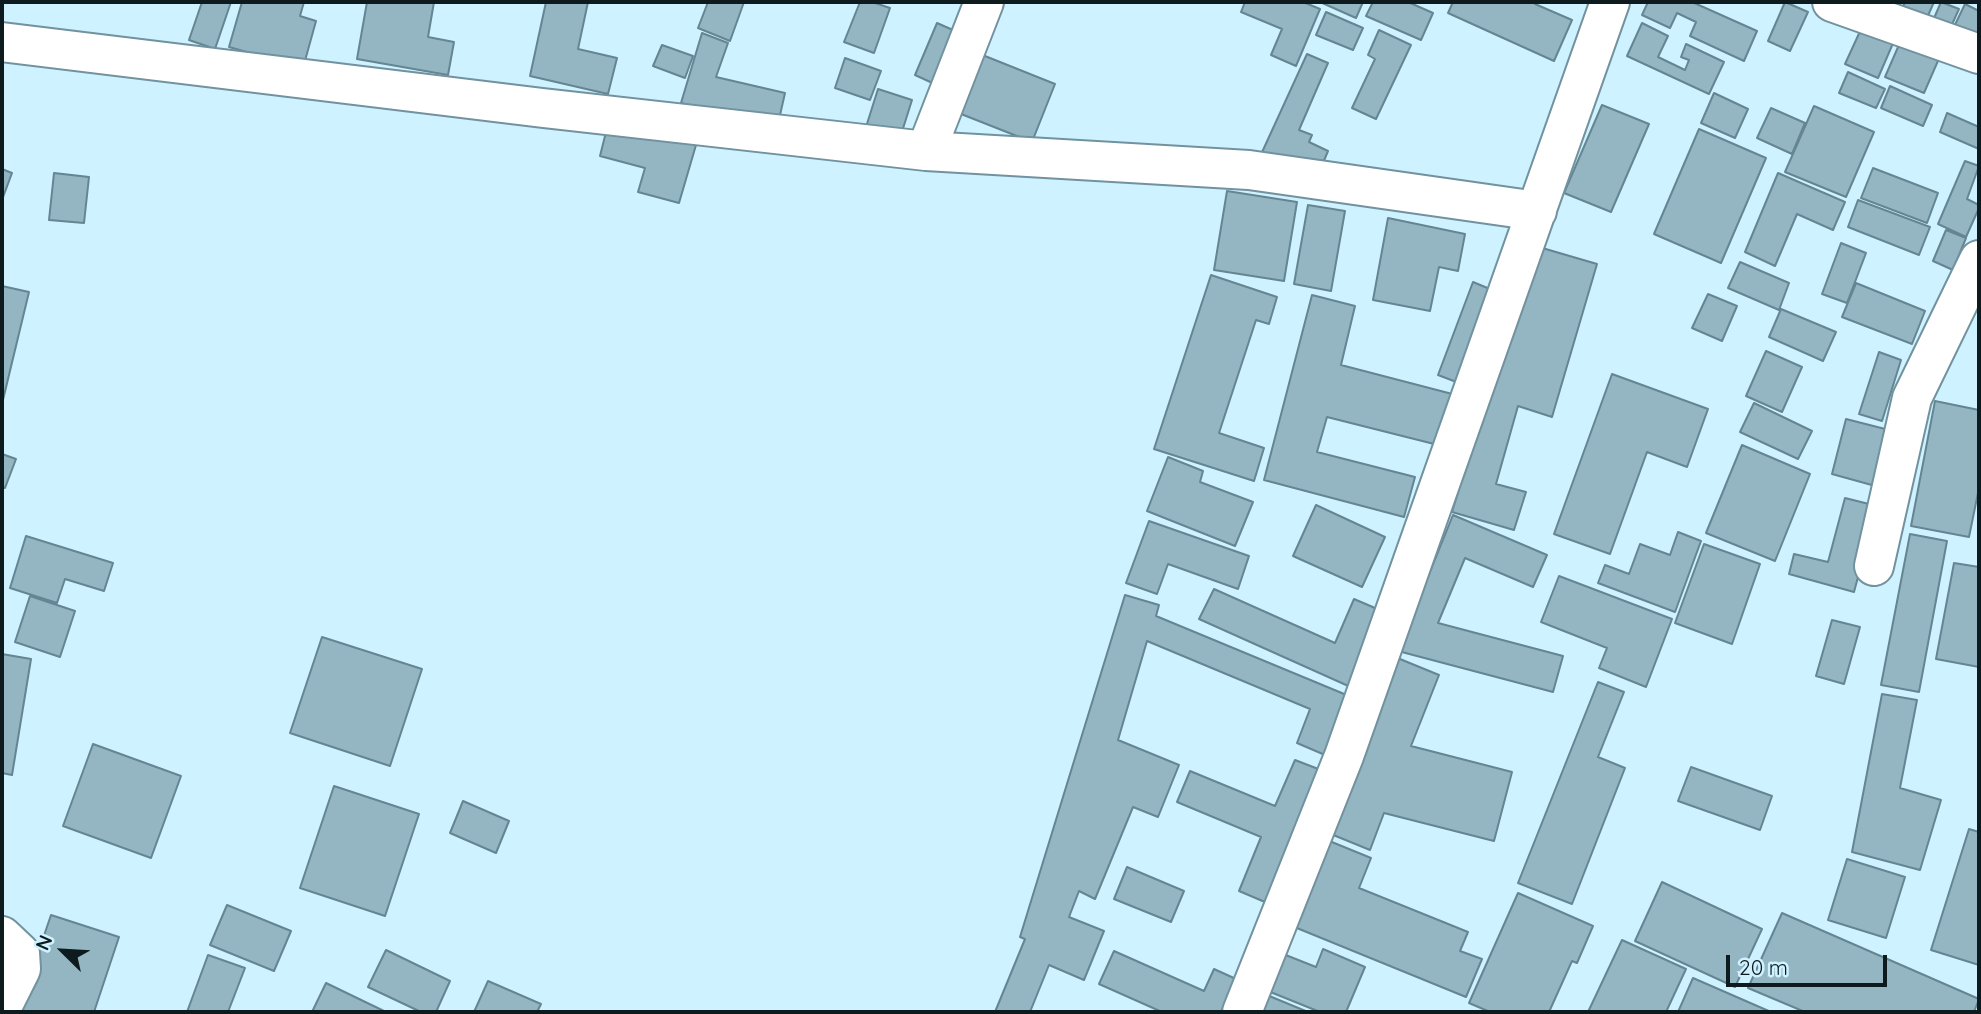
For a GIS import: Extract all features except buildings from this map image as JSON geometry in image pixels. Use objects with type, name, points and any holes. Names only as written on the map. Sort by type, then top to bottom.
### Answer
[{"type":"street","points":[[926,151],[984,2]]},
{"type":"street","points":[[1242,1012],[1344,756],[1610,2]]},
{"type":"street","points":[[1832,2],[1979,54]]},
{"type":"street","points":[[2,42],[543,108],[926,151],[1249,170],[1537,211]]},
{"type":"street","points":[[1874,566],[1912,398],[1979,260]]},
{"type":"street","points":[[2,936],[20,953],[21,969],[2,1007]]}]
